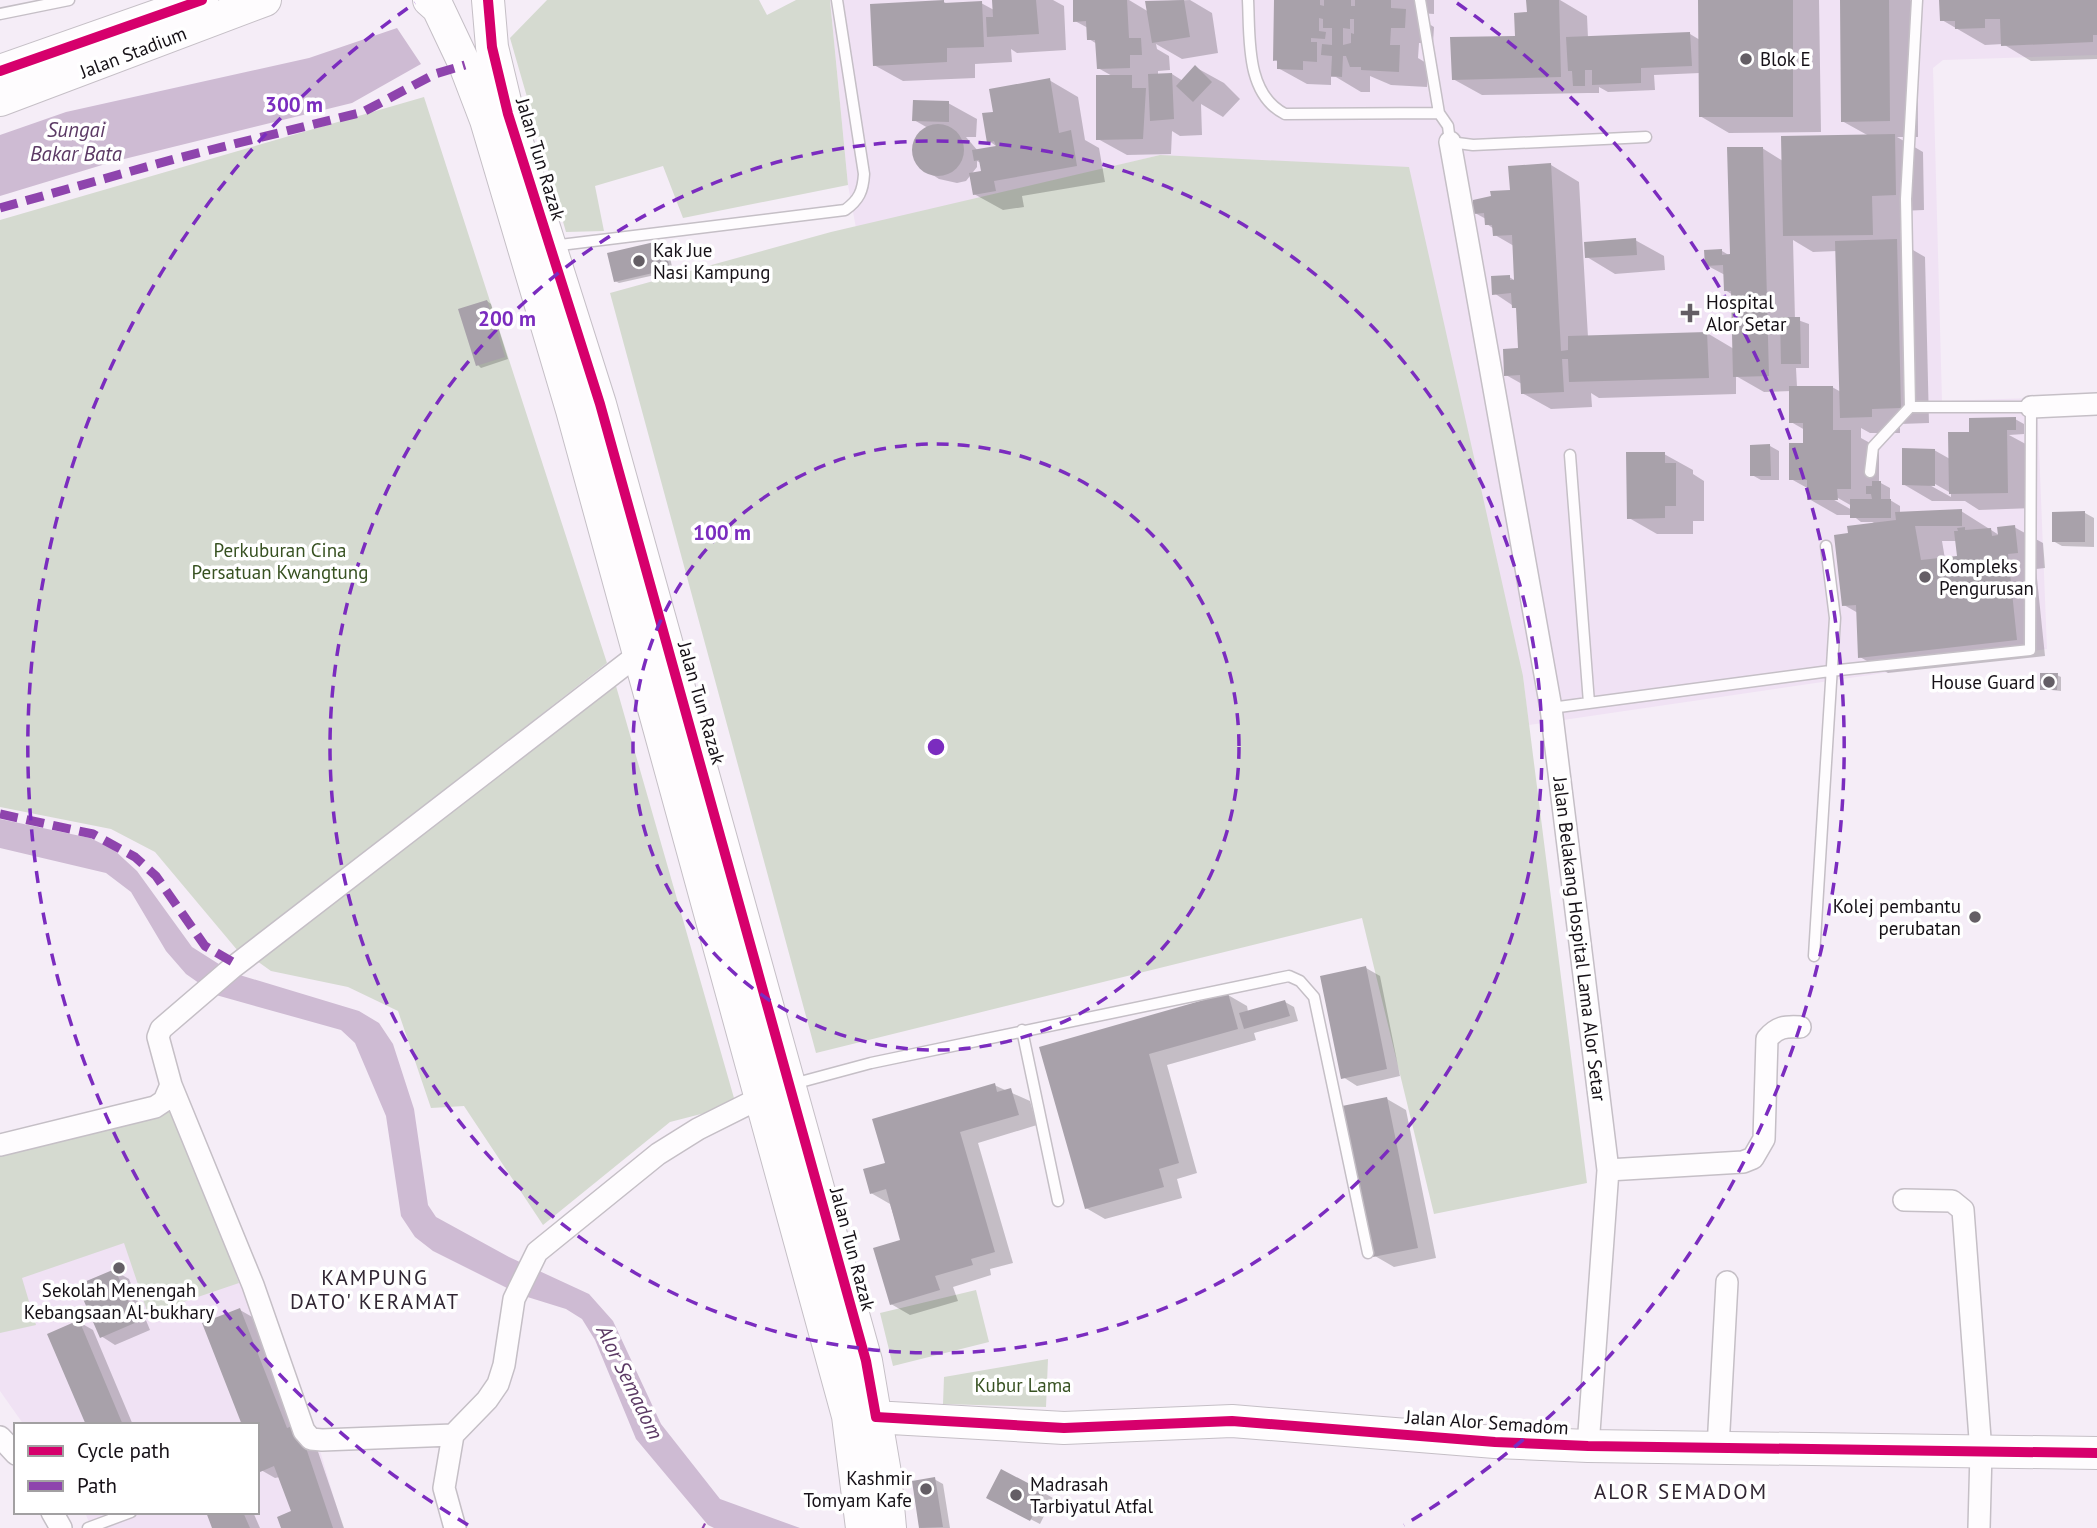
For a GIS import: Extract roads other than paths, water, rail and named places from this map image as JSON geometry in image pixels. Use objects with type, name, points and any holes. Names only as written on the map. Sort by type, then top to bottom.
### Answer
[{"type":"main road","name":"Jalan Stadium","points":[[0,71],[202,0]]},
{"type":"main road","name":"Jalan Stadium","points":[[0,100],[118,58],[265,0]]},
{"type":"main road","name":"Jalan Tun Razak","points":[[429,0],[438,8],[465,65],[486,120],[640,653],[762,1097],[862,1417],[890,1528]]},
{"type":"main road","name":"Jalan Tun Razak","points":[[488,0],[495,61],[549,246],[600,404],[866,1361],[862,1417],[862,1528]]},
{"type":"main road","name":"Jalan Alor Semadom","points":[[862,1417],[1064,1428],[1233,1421],[1494,1442],[1588,1446],[2097,1454]]},
{"type":"street","name":"Jalan Belakang Hospital Lama Alor Setar","points":[[1450,142],[1551,708],[1608,1170],[1588,1446]]},
{"type":"street","points":[[2031,407],[2097,404]]},
{"type":"street","points":[[453,1435],[322,1440],[311,1439],[304,1431],[253,1285],[171,1085],[158,1037],[161,1029],[232,968],[640,653]]},
{"type":"street","points":[[1608,1170],[1743,1162],[1753,1158],[1764,1139],[1767,1039],[1774,1031],[1785,1026],[1800,1027]]},
{"type":"street","points":[[0,1145],[155,1107],[164,1101],[171,1085]]},
{"type":"street","points":[[455,1528],[444,1488],[453,1435],[487,1400],[498,1384],[504,1365],[514,1299],[537,1252],[658,1154],[698,1129],[762,1097]]},
{"type":"street","points":[[1904,1200],[1952,1201],[1963,1210],[1981,1452],[1979,1528]]},
{"type":"street","points":[[1718,1448],[1727,1282]]},
{"type":"street","points":[[0,1437],[14,1452]]},
{"type":"lane","points":[[0,14],[69,0]]},
{"type":"lane","points":[[549,246],[845,210],[857,201],[863,189],[864,174],[837,0]]},
{"type":"lane","points":[[1248,0],[1252,69],[1274,109],[1284,114],[1439,113]]},
{"type":"lane","points":[[1420,0],[1439,113],[1448,126],[1450,142],[1473,145],[1646,137]]},
{"type":"lane","points":[[1870,472],[1872,447],[1910,407],[1906,199],[1917,0]]},
{"type":"lane","points":[[1551,708],[1830,671],[2030,650],[2031,407],[1910,407]]},
{"type":"lane","points":[[1570,455],[1589,703]]},
{"type":"lane","points":[[1814,956],[1835,618],[1826,546]]},
{"type":"lane","points":[[790,1085],[871,1063],[1022,1030],[1289,976],[1300,981],[1314,997],[1368,1253]]},
{"type":"lane","points":[[1022,1030],[1058,1201]]},
{"type":"lane","points":[[88,1528],[126,1514]]},
{"type":"water","name":"Sungai Bakar Bata","points":[[397,28],[421,64],[352,103],[112,162],[0,196],[0,135],[66,112],[309,58]]},
{"type":"water","name":"Alor Semadom","points":[[0,819],[90,838],[113,849],[137,871],[192,947],[233,973],[359,1011],[379,1023],[393,1044],[414,1109],[428,1205],[436,1217],[509,1257],[589,1294],[613,1321],[661,1424],[720,1499],[800,1528],[714,1528],[708,1525],[636,1439],[595,1340],[582,1319],[566,1309],[521,1295],[433,1251],[415,1237],[401,1216],[386,1116],[355,1043],[341,1030],[216,995],[186,974],[166,951],[131,892],[106,873],[0,848]]},
{"type":"place","name":"Blok E","points":[[1746,59]]},
{"type":"place","name":"Kak Jue Nasi Kampung","points":[[639,261]]},
{"type":"place","name":"Hospital Alor Setar","points":[[1690,313]]},
{"type":"place","name":"Kompleks Pengurusan","points":[[1925,577]]},
{"type":"place","name":"House Guard","points":[[2049,682]]},
{"type":"place","name":"Kolej pembantu perubatan","points":[[1975,917]]},
{"type":"place","name":"Sekolah Menengah Kebangsaan Al-bukhary","points":[[119,1268]]},
{"type":"place","name":"Kashmir Tomyam Kafe","points":[[926,1489]]},
{"type":"place","name":"Madrasah Tarbiyatul Atfal","points":[[1016,1495]]},
{"type":"district","name":"KAMPUNG DATO' KERAMAT","points":[[375,1289]]},
{"type":"district","name":"ALOR SEMADOM","points":[[1681,1491]]},
{"type":"park label","name":"Perkuburan Cina Persatuan Kwangtung","points":[[280,561]]},
{"type":"park label","name":"Kubur Lama","points":[[1023,1385]]}]
